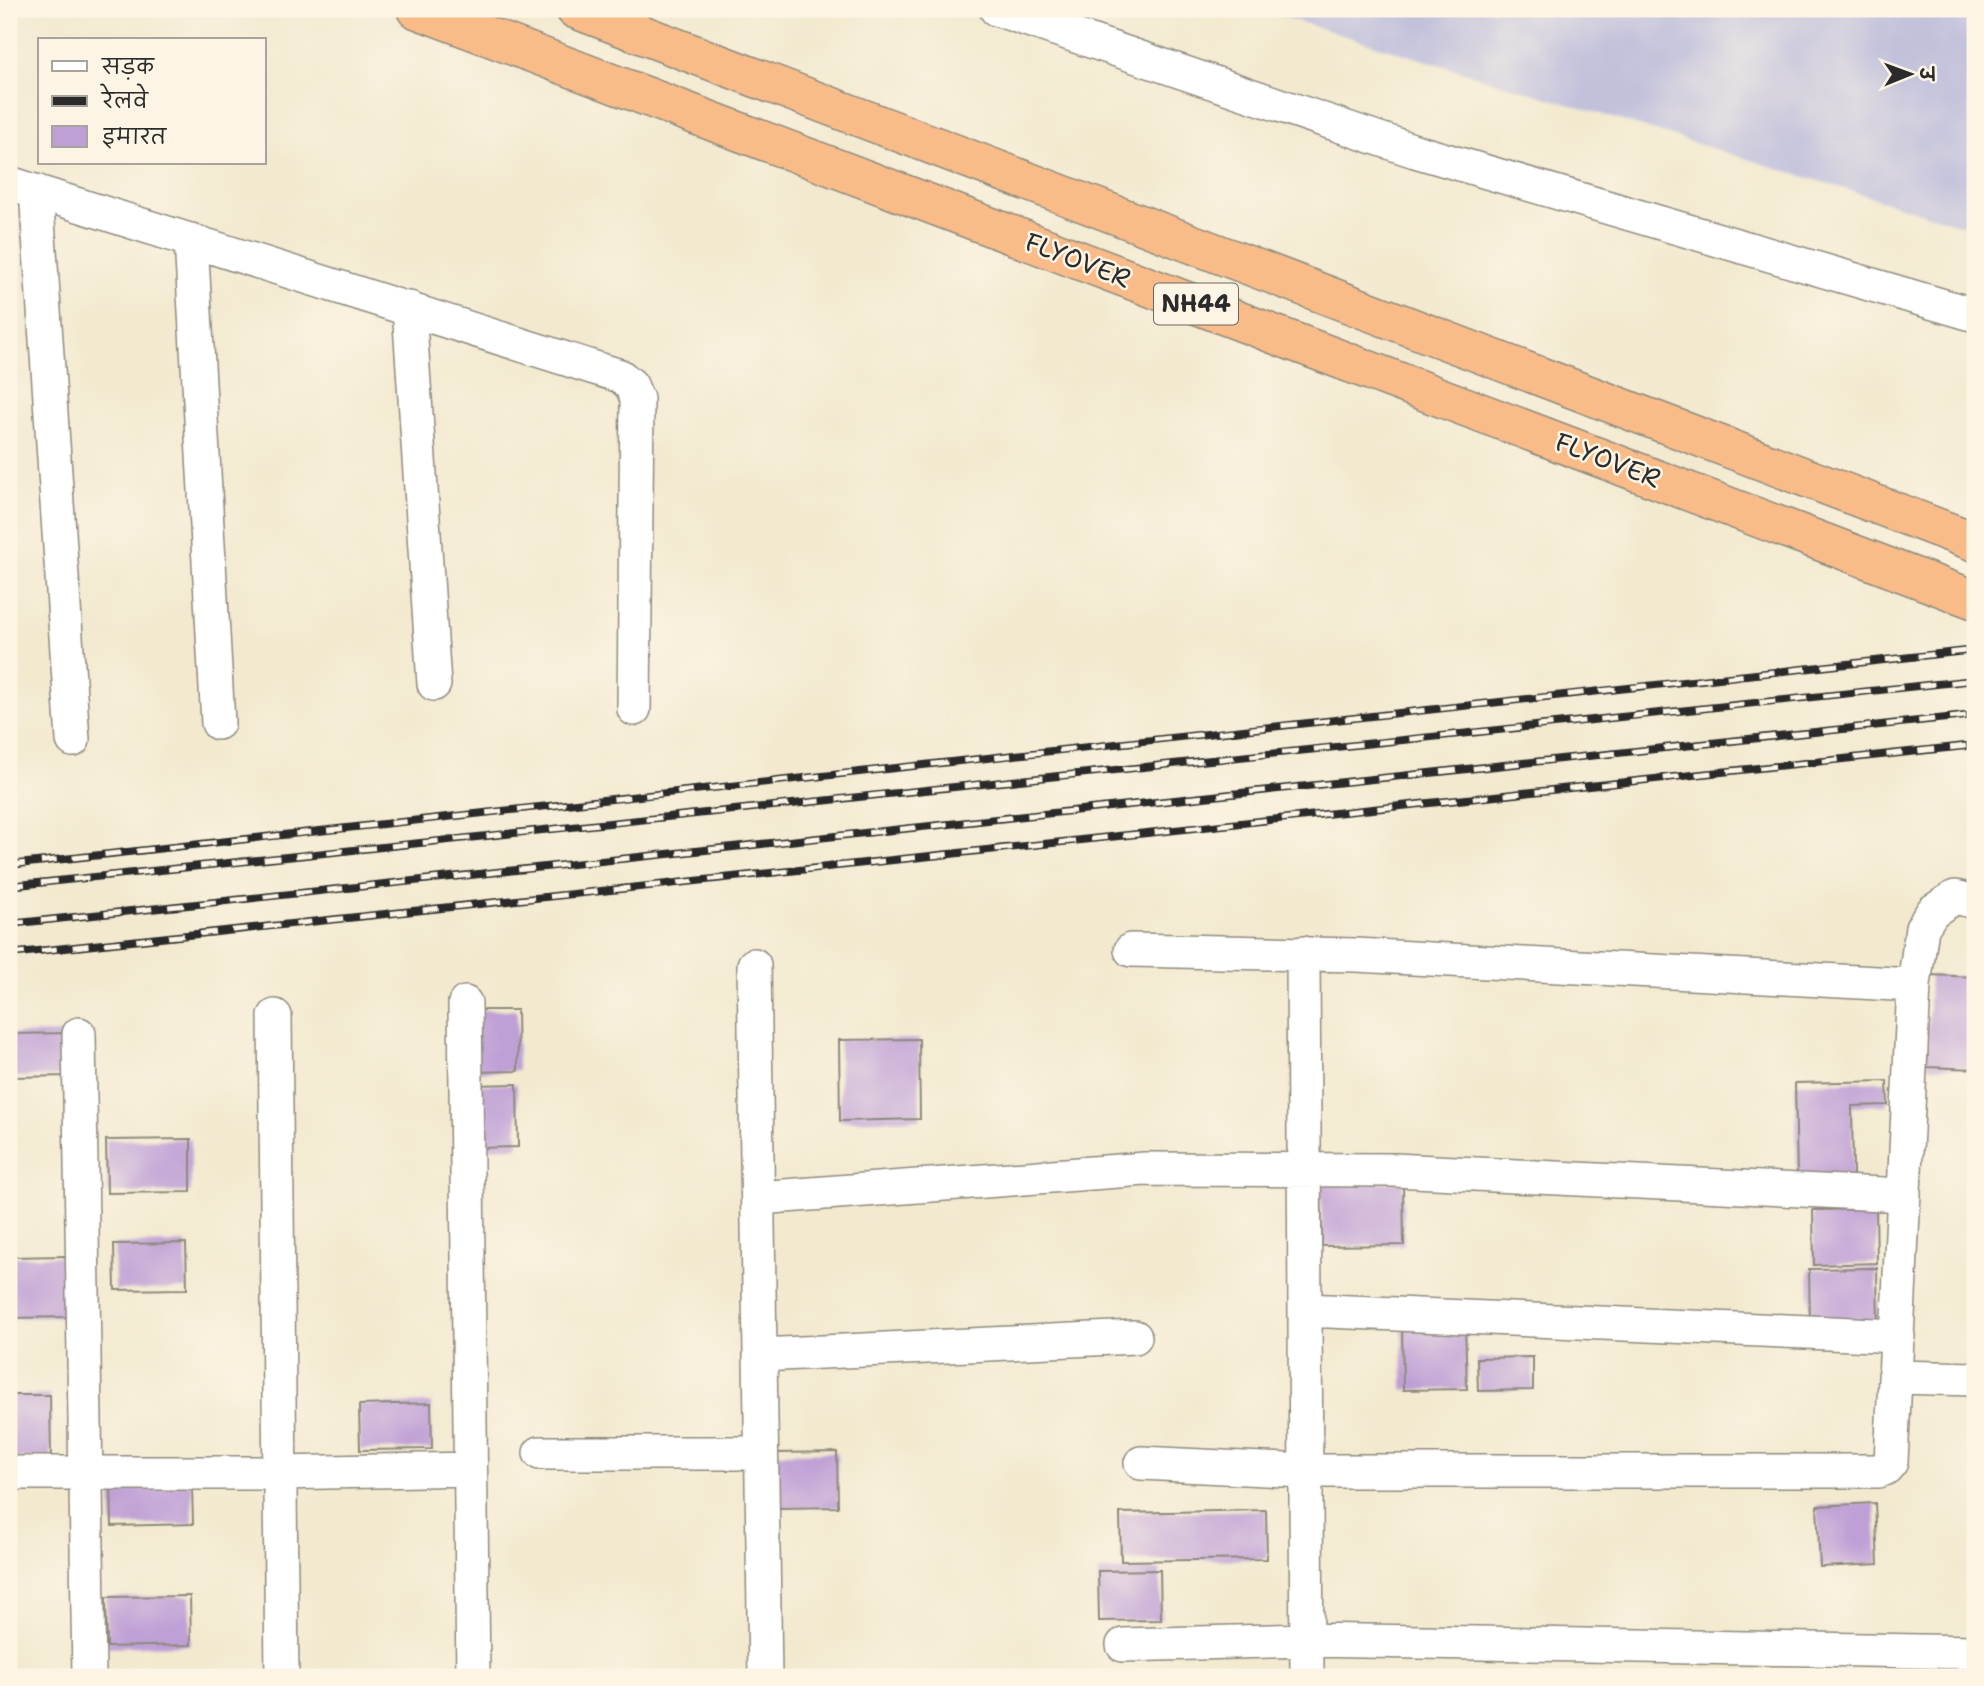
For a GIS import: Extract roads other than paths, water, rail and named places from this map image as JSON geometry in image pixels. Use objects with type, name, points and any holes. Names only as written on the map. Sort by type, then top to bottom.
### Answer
[{"type":"highway","name":"FLYOVER","points":[[416,9],[1975,600]]},
{"type":"highway","name":"FLYOVER","points":[[575,9],[1975,542]]},
{"type":"street","points":[[996,9],[1415,151],[1975,316]]},
{"type":"street","points":[[73,740],[22,187],[621,376],[631,385],[637,399],[634,709]]},
{"type":"street","points":[[191,240],[218,723]]},
{"type":"street","points":[[409,308],[434,684]]},
{"type":"street","points":[[1141,1463],[1306,1471],[1879,1471],[1886,1468],[1891,1462],[1914,985],[1922,928],[1933,911],[1955,897],[1975,902]]},
{"type":"street","points":[[1131,950],[1303,953],[1914,985]]},
{"type":"street","points":[[1303,953],[1307,1677]]},
{"type":"street","points":[[754,965],[765,1677]]},
{"type":"street","points":[[465,1003],[473,1677]]},
{"type":"street","points":[[275,1016],[282,1677]]},
{"type":"street","points":[[79,1034],[89,1677]]},
{"type":"street","points":[[758,1198],[1145,1169],[1394,1170],[1904,1195]]},
{"type":"street","points":[[1305,1310],[1898,1336]]},
{"type":"street","points":[[760,1355],[1135,1337]]},
{"type":"street","points":[[1896,1377],[1975,1380]]},
{"type":"street","points":[[540,1453],[761,1453]]},
{"type":"street","points":[[9,1473],[280,1473],[470,1469]]},
{"type":"street","points":[[1123,1645],[1307,1640],[1975,1652]]},
{"type":"railway","points":[[9,865],[1975,650]]},
{"type":"railway","points":[[9,886],[1975,680]]},
{"type":"railway","points":[[9,924],[1975,715]]},
{"type":"railway","points":[[9,954],[1975,745]]}]
